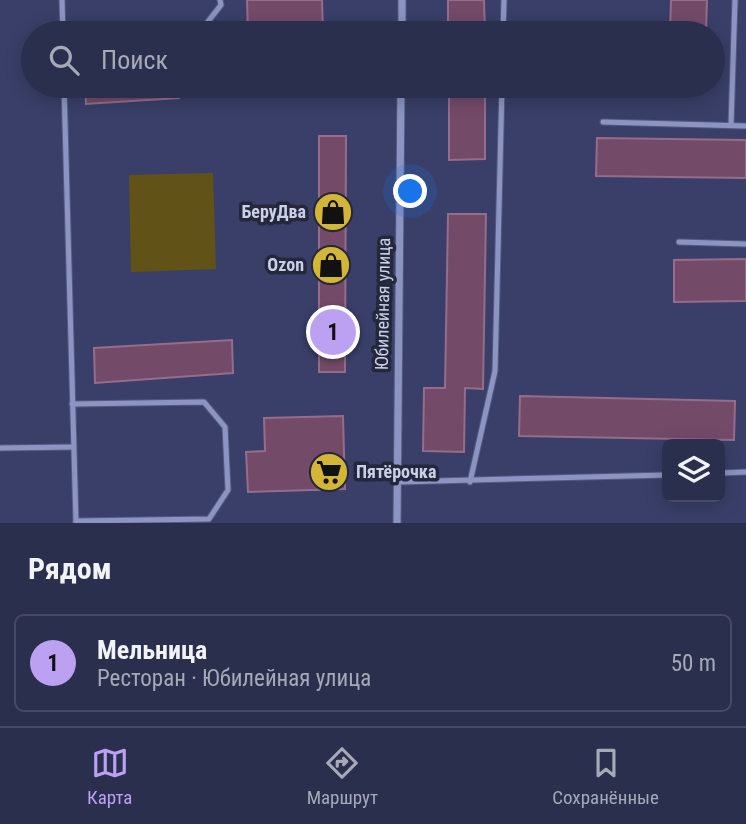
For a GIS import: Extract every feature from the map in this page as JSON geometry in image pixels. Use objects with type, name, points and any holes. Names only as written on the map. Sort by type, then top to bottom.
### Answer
[{"type":"street","points":[[402,0],[402,21]]},
{"type":"street","name":"Юбилейная улица","points":[[397,523],[401,98]]},
{"type":"lane","points":[[62,0],[63,21]]},
{"type":"lane","points":[[208,21],[221,5],[220,0]]},
{"type":"lane","points":[[503,21],[504,0]]},
{"type":"lane","points":[[731,125],[735,0]]},
{"type":"lane","points":[[64,98],[72,404],[76,522],[209,519],[228,490],[225,427],[204,402],[72,404]]},
{"type":"lane","points":[[470,482],[495,372],[502,98]]},
{"type":"lane","points":[[603,122],[746,126]]},
{"type":"lane","points":[[679,242],[746,244]]},
{"type":"lane","points":[[0,448],[74,447]]},
{"type":"lane","points":[[725,473],[746,472]]},
{"type":"lane","points":[[397,482],[662,475]]},
{"type":"shaded area","points":[[213,173],[216,269],[131,272],[129,175]]},
{"type":"building","points":[[247,0],[322,0],[323,21],[248,21]]},
{"type":"building","points":[[448,0],[484,0],[485,21],[448,21]]},
{"type":"building","points":[[671,0],[707,0],[706,21],[670,21]]},
{"type":"building","points":[[86,98],[179,98],[86,104]]},
{"type":"building","points":[[449,98],[485,98],[485,159],[449,160]]},
{"type":"building","points":[[319,136],[346,136],[345,372],[319,372]]},
{"type":"building","points":[[597,138],[746,140],[746,178],[596,176]]},
{"type":"building","points":[[448,214],[486,214],[483,389],[465,388],[464,452],[423,451],[424,388],[445,388]]},
{"type":"building","points":[[746,259],[746,301],[674,302],[674,260]]},
{"type":"building","points":[[232,340],[233,373],[95,383],[94,348]]},
{"type":"building","points":[[520,396],[735,401],[734,440],[519,436]]},
{"type":"building","points":[[343,416],[345,489],[248,492],[246,452],[265,451],[264,418]]},
{"type":"place","name":"БеруДва","points":[[333,212]]},
{"type":"place","name":"Ozon","points":[[331,265]]},
{"type":"place","name":"Мельница","points":[[333,332]]},
{"type":"place","name":"Пятёрочка","points":[[329,472]]}]
